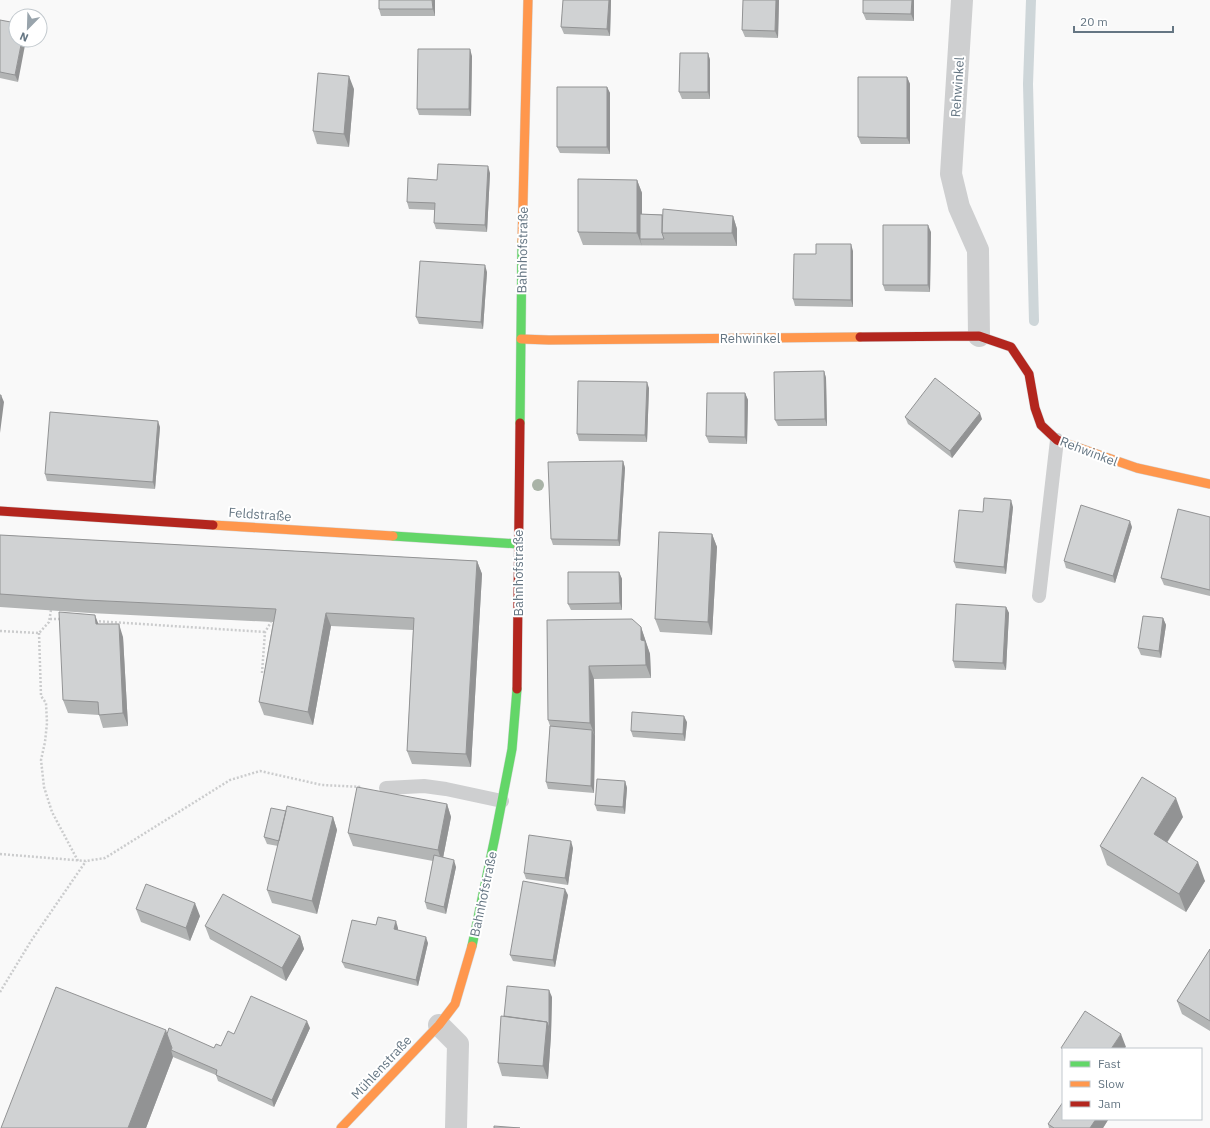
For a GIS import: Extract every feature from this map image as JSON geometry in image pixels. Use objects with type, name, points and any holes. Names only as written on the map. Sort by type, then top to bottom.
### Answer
[{"type":"street","name":"Bahnhofstraße","points":[[439,1025],[455,1004],[470,953],[512,749],[517,689],[521,339],[528,0]]},
{"type":"street","name":"Rehwinkel","points":[[962,0],[951,174],[959,207],[978,250],[979,336]]},
{"type":"street","name":"Rehwinkel","points":[[521,339],[979,336],[1011,347],[1029,374],[1035,408],[1041,425],[1057,440],[1137,468],[1210,484]]},
{"type":"street","name":"Feldstraße","points":[[0,511],[518,544]]},
{"type":"street","name":"Mühlenstraße","points":[[341,1128],[439,1025]]},
{"type":"street","points":[[439,1025],[458,1044],[456,1128]]},
{"type":"lane","points":[[1039,596],[1057,440]]},
{"type":"lane","points":[[386,788],[424,786],[446,789],[502,801]]},
{"type":"path","points":[[51,610],[50,619],[38,633],[41,696],[46,703],[47,722],[41,760],[44,787],[52,812],[78,861]]},
{"type":"path","points":[[50,619],[66,620]]},
{"type":"path","points":[[90,621],[265,632]]},
{"type":"path","points":[[262,673],[265,632],[271,622]]},
{"type":"path","points":[[0,631],[38,633]]},
{"type":"path","points":[[0,854],[78,861],[106,858],[230,780],[260,771],[322,785],[386,788]]},
{"type":"path","points":[[0,992],[31,941],[86,861]]},
{"type":"building","points":[[379,0],[432,0],[433,9],[379,9]]},
{"type":"building","points":[[563,0],[609,0],[607,29],[561,27]]},
{"type":"building","points":[[743,0],[776,0],[775,31],[742,30]]},
{"type":"building","points":[[863,0],[912,0],[911,14],[863,13]]},
{"type":"building","points":[[0,20],[8,22],[8,48],[20,48],[15,75],[0,72]]},
{"type":"building","points":[[418,49],[470,49],[469,109],[417,109]]},
{"type":"building","points":[[680,53],[708,53],[708,92],[679,92]]},
{"type":"building","points":[[318,73],[349,76],[344,134],[313,131]]},
{"type":"building","points":[[858,77],[907,77],[907,138],[858,137]]},
{"type":"building","points":[[557,87],[607,87],[607,147],[557,147]]},
{"type":"building","points":[[438,164],[488,166],[485,225],[434,223],[435,203],[407,202],[408,178],[437,180]]},
{"type":"building","points":[[578,179],[637,180],[637,233],[578,232]]},
{"type":"building","points":[[663,209],[733,216],[732,233],[662,233]]},
{"type":"building","points":[[640,214],[662,215],[662,233],[664,239],[640,239]]},
{"type":"building","points":[[883,225],[928,225],[928,285],[883,285]]},
{"type":"building","points":[[816,244],[851,244],[851,300],[793,299],[794,254],[816,254]]},
{"type":"building","points":[[420,261],[485,265],[481,322],[416,317]]},
{"type":"building","points":[[824,371],[825,419],[775,420],[774,372]]},
{"type":"building","points":[[935,378],[980,413],[950,451],[905,417]]},
{"type":"building","points":[[578,381],[647,382],[645,435],[577,434]]},
{"type":"building","points":[[707,393],[745,393],[745,437],[706,436]]},
{"type":"building","points":[[50,412],[158,421],[153,482],[45,474]]},
{"type":"building","points":[[623,461],[618,540],[551,539],[548,462]]},
{"type":"building","points":[[984,498],[1011,500],[1004,567],[954,562],[959,510],[983,512]]},
{"type":"building","points":[[1081,505],[1130,521],[1113,576],[1064,561]]},
{"type":"building","points":[[1178,509],[1210,517],[1210,590],[1161,578]]},
{"type":"building","points":[[659,532],[712,534],[708,622],[655,619]]},
{"type":"building","points":[[0,535],[477,561],[466,754],[407,751],[414,618],[326,613],[308,712],[259,702],[276,609],[85,600],[0,594]]},
{"type":"building","points":[[568,572],[619,572],[620,603],[568,604]]},
{"type":"building","points":[[956,604],[1006,607],[1003,663],[953,661]]},
{"type":"building","points":[[59,612],[95,615],[96,624],[119,624],[123,713],[99,715],[98,702],[63,700]]},
{"type":"building","points":[[1143,616],[1163,618],[1159,651],[1138,648]]},
{"type":"building","points":[[632,619],[641,627],[641,640],[645,641],[646,665],[589,666],[590,723],[548,720],[547,620]]},
{"type":"building","points":[[632,712],[684,716],[683,734],[631,731]]},
{"type":"building","points":[[550,726],[592,730],[591,786],[546,782]]},
{"type":"building","points":[[1142,777],[1176,798],[1154,834],[1198,862],[1179,894],[1100,846]]},
{"type":"building","points":[[597,779],[625,781],[623,807],[595,805]]},
{"type":"building","points":[[357,787],[447,804],[438,850],[348,833]]},
{"type":"building","points":[[287,806],[333,817],[312,901],[267,890]]},
{"type":"building","points":[[271,808],[286,811],[279,841],[264,837]]},
{"type":"building","points":[[529,835],[571,841],[565,878],[524,873]]},
{"type":"building","points":[[434,855],[454,860],[444,907],[425,902]]},
{"type":"building","points":[[523,881],[565,889],[553,960],[510,955]]},
{"type":"building","points":[[146,884],[195,903],[186,928],[136,909]]},
{"type":"building","points":[[223,894],[300,936],[282,968],[205,926]]},
{"type":"building","points":[[378,917],[396,921],[394,929],[426,937],[416,980],[342,962],[352,920],[376,925]]},
{"type":"building","points":[[1210,949],[1210,1021],[1177,1001]]},
{"type":"building","points":[[507,986],[549,990],[549,1028],[547,1022],[504,1016]]},
{"type":"building","points":[[56,987],[166,1030],[128,1128],[1,1128]]},
{"type":"building","points":[[251,996],[307,1021],[272,1100],[216,1075],[217,1070],[171,1050],[172,1048],[167,1034],[169,1028],[214,1048],[216,1044],[221,1046],[228,1031],[234,1034]]},
{"type":"building","points":[[1085,1011],[1121,1034],[1112,1048],[1061,1048]]},
{"type":"building","points":[[501,1016],[547,1022],[543,1066],[498,1063]]},
{"type":"building","points":[[1062,1103],[1062,1120],[1095,1120],[1090,1128],[1054,1128],[1048,1124]]},
{"type":"building","points":[[494,1126],[520,1128],[494,1128]]},
{"type":"waterway","points":[[1031,0],[1028,84],[1034,321]]},
{"type":"traffic: fast","points":[[520,423],[522,242]]},
{"type":"traffic: fast","points":[[393,536],[518,544]]},
{"type":"traffic: fast","points":[[472,946],[512,749],[517,689]]},
{"type":"traffic: slow","points":[[522,242],[528,0]]},
{"type":"traffic: slow","points":[[521,339],[860,337]]},
{"type":"traffic: slow","points":[[1062,442],[1137,468],[1210,484]]},
{"type":"traffic: slow","points":[[213,525],[393,536]]},
{"type":"traffic: slow","points":[[341,1128],[439,1025],[455,1004],[472,946]]},
{"type":"traffic: jam","points":[[860,337],[979,336],[1011,347],[1029,374],[1035,408],[1041,425],[1057,440],[1062,442]]},
{"type":"traffic: jam","points":[[517,689],[520,423]]},
{"type":"traffic: jam","points":[[0,511],[213,525]]}]
